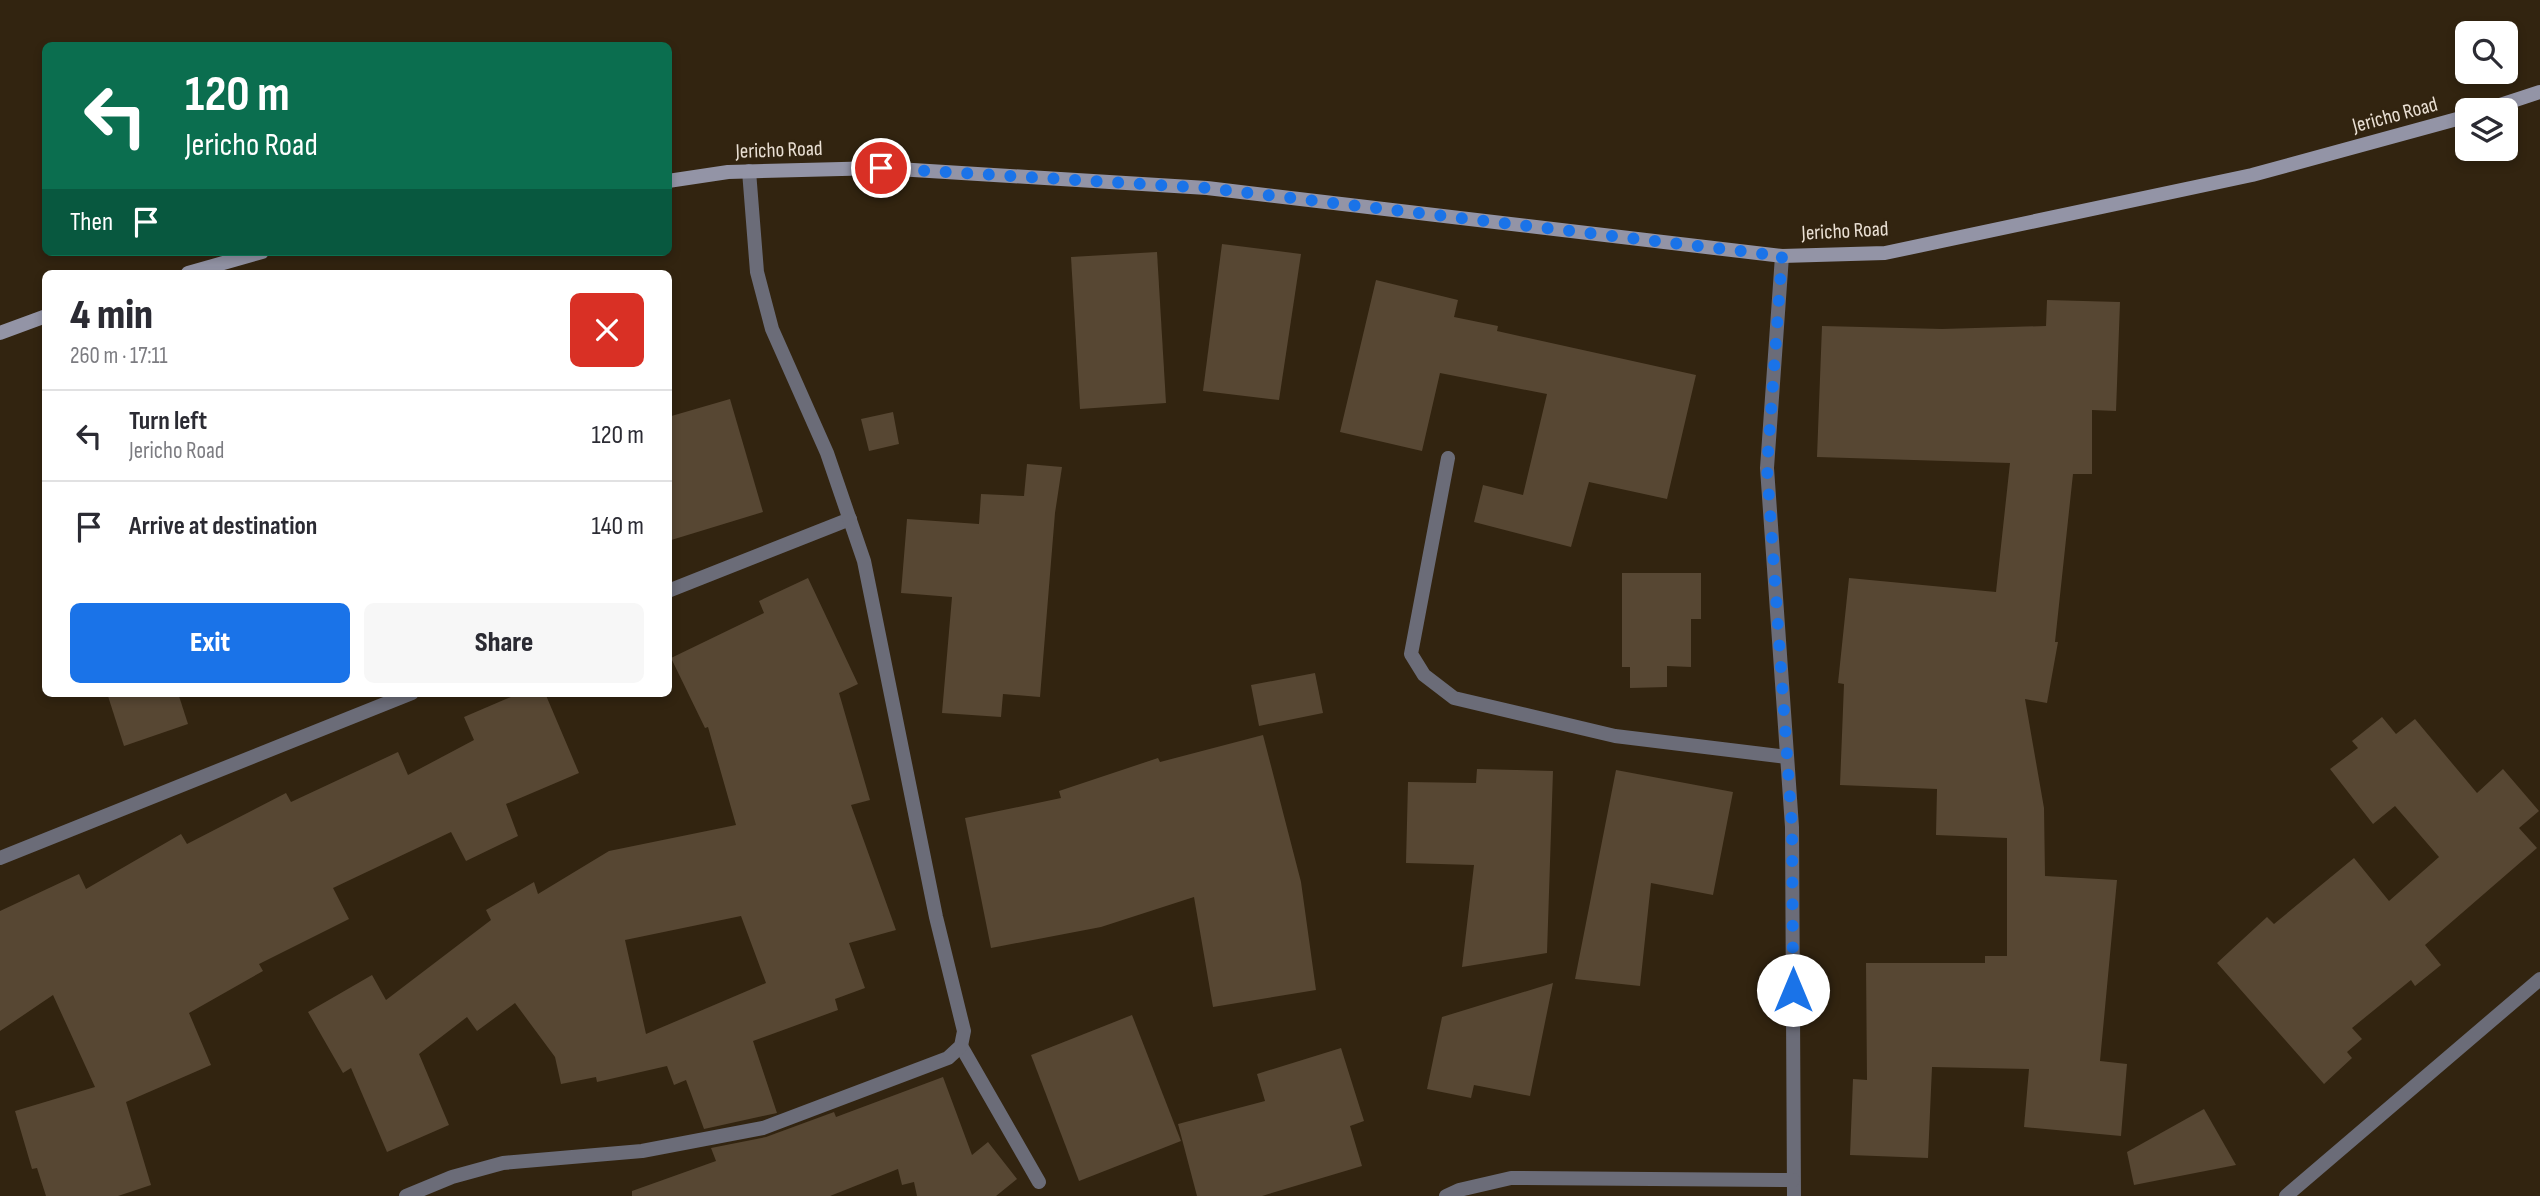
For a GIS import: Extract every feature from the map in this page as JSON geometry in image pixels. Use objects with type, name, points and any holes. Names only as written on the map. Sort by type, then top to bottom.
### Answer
[{"type":"street","points":[[2518,99],[2540,92]]},
{"type":"street","name":"Jericho Road","points":[[672,181],[749,171],[881,168],[1207,188],[1782,256],[1885,253],[2252,175],[2455,120]]},
{"type":"street","points":[[406,1196],[452,1177],[503,1164],[642,1151],[763,1128],[948,1058],[961,1046],[964,1031],[936,917],[864,561],[827,453],[772,329],[757,272],[749,171]]},
{"type":"street","points":[[199,270],[248,256]]},
{"type":"street","points":[[1782,256],[1767,468],[1792,827],[1794,1196]]},
{"type":"street","points":[[0,333],[42,317]]},
{"type":"street","points":[[1448,458],[1411,654],[1424,675],[1454,698],[1615,736],[1787,757]]},
{"type":"street","points":[[672,589],[850,519]]},
{"type":"street","points":[[0,858],[402,697]]},
{"type":"street","points":[[2286,1196],[2540,978]]},
{"type":"street","points":[[961,1046],[1039,1182]]},
{"type":"street","points":[[1446,1196],[1459,1190],[1511,1178],[1793,1180]]},
{"type":"building","points":[[1222,244],[1301,254],[1279,400],[1203,391]]},
{"type":"building","points":[[1157,252],[1166,403],[1080,409],[1071,257]]},
{"type":"building","points":[[1376,280],[1458,300],[1454,317],[1498,326],[1497,331],[1696,375],[1667,499],[1589,482],[1571,547],[1474,522],[1483,485],[1523,495],[1547,394],[1440,373],[1422,451],[1340,432]]},
{"type":"building","points":[[2047,300],[2120,302],[2116,411],[2092,410],[2092,474],[2073,474],[2055,642],[2058,642],[2047,703],[2025,699],[2044,808],[2045,876],[2117,880],[2100,1061],[2127,1064],[2121,1136],[2024,1127],[2029,1069],[1932,1067],[1928,1158],[1850,1155],[1853,1079],[1867,1080],[1866,963],[1985,963],[1985,956],[2007,956],[2007,838],[1936,835],[1937,789],[1840,785],[1844,684],[1838,683],[1849,578],[1996,592],[2010,463],[1817,457],[1822,326],[1942,329],[2046,326]]},
{"type":"building","points":[[730,399],[763,512],[672,540],[672,416]]},
{"type":"building","points":[[893,412],[899,444],[869,451],[861,419]]},
{"type":"building","points":[[1027,464],[1062,467],[1055,513],[1040,697],[1003,694],[1001,717],[942,713],[952,597],[901,593],[907,519],[979,524],[981,494],[1024,496]]},
{"type":"building","points":[[1622,573],[1701,573],[1701,619],[1691,619],[1691,667],[1667,666],[1667,687],[1630,688],[1630,667],[1622,667]]},
{"type":"building","points":[[808,578],[858,684],[839,693],[870,800],[851,805],[896,930],[849,943],[865,988],[835,999],[838,1010],[753,1041],[777,1113],[704,1129],[686,1080],[674,1085],[667,1066],[597,1082],[596,1077],[561,1084],[555,1057],[515,1003],[477,1031],[467,1017],[419,1054],[449,1125],[387,1152],[351,1068],[343,1073],[308,1012],[372,975],[386,1000],[491,920],[486,910],[534,882],[538,894],[609,851],[736,825],[708,727],[705,728],[672,658],[764,613],[759,601]],"holes":[[[741,916],[766,983],[646,1034],[625,940]]]},
{"type":"building","points":[[1315,673],[1323,713],[1259,726],[1251,685]]},
{"type":"building","points":[[108,697],[179,697],[188,724],[124,746]]},
{"type":"building","points":[[511,697],[547,697],[579,773],[506,804],[518,836],[466,861],[451,832],[333,888],[349,919],[259,964],[263,971],[189,1013],[211,1065],[126,1102],[151,1185],[118,1196],[46,1196],[37,1168],[32,1169],[15,1111],[95,1087],[53,995],[0,1031],[0,911],[79,874],[86,889],[181,834],[187,844],[286,793],[291,802],[398,752],[408,775],[474,740],[464,717]]},
{"type":"building","points":[[2382,717],[2396,734],[2415,719],[2477,793],[2503,769],[2539,811],[2519,828],[2537,848],[2425,945],[2441,965],[2415,986],[2411,980],[2352,1028],[2362,1039],[2347,1052],[2352,1058],[2324,1084],[2217,963],[2267,917],[2274,924],[2354,858],[2389,901],[2439,857],[2395,806],[2373,824],[2330,769],[2358,748],[2352,741]]},
{"type":"building","points":[[1263,735],[1301,882],[1316,990],[1213,1007],[1194,897],[1101,927],[991,948],[965,818],[1061,798],[1059,791],[1158,758],[1160,762]]},
{"type":"building","points":[[1477,769],[1553,771],[1547,953],[1462,967],[1474,865],[1406,863],[1408,782],[1476,783]]},
{"type":"building","points":[[1616,770],[1733,792],[1713,895],[1651,883],[1640,986],[1575,979]]},
{"type":"building","points":[[1553,983],[1530,1096],[1474,1085],[1471,1098],[1427,1089],[1442,1017]]},
{"type":"building","points":[[1132,1015],[1181,1141],[1079,1181],[1031,1055]]},
{"type":"building","points":[[1341,1048],[1364,1121],[1350,1126],[1362,1166],[1262,1196],[1197,1196],[1178,1124],[1265,1101],[1257,1074]]},
{"type":"building","points":[[943,1077],[972,1155],[988,1142],[1017,1179],[996,1196],[917,1196],[914,1182],[902,1185],[898,1169],[830,1196],[632,1196],[632,1191],[716,1161],[711,1148],[766,1137],[834,1112],[836,1117]]},
{"type":"building","points":[[2204,1109],[2236,1165],[2134,1185],[2127,1152]]},
{"type":"route","points":[[881,168],[1207,188],[1782,256],[1767,468],[1792,827],[1793,990]]}]
